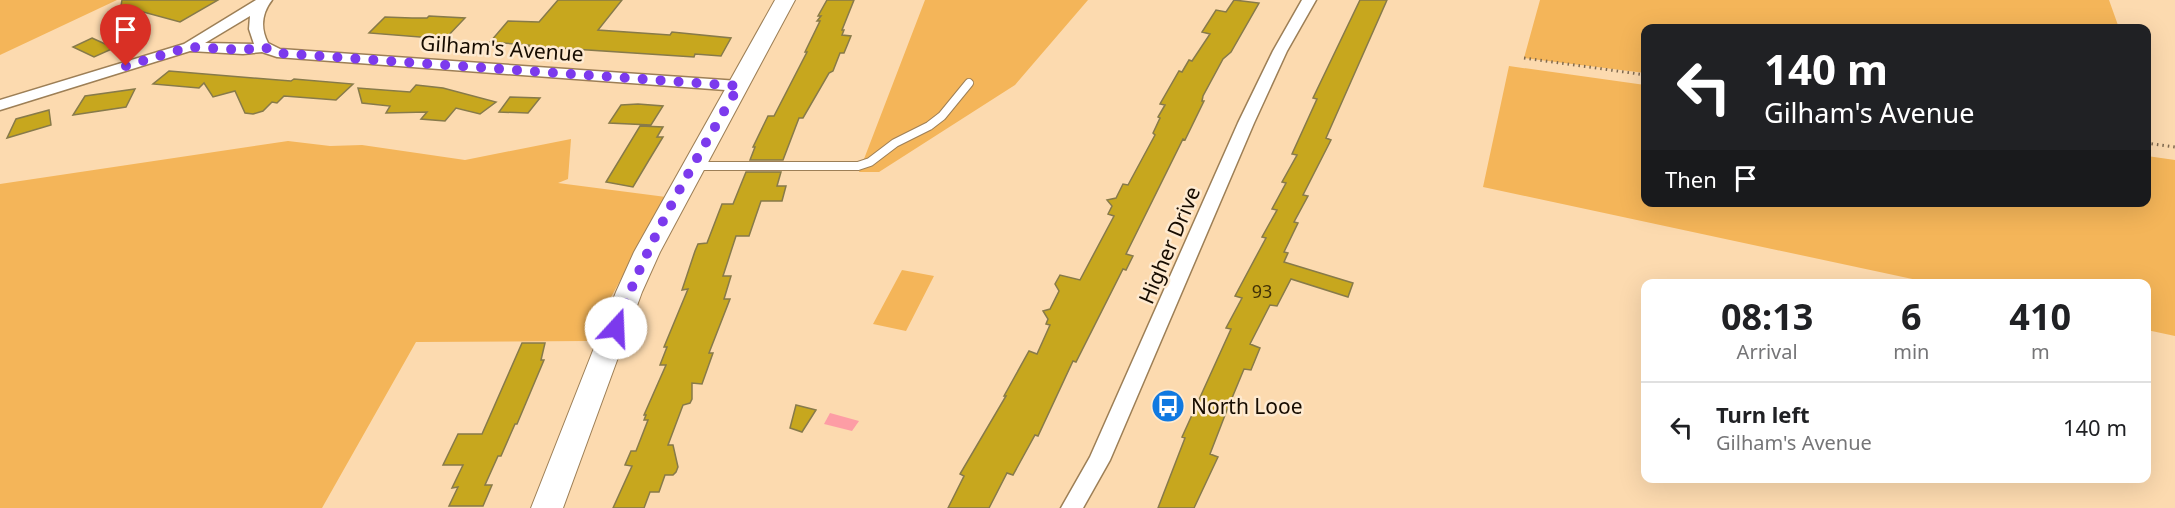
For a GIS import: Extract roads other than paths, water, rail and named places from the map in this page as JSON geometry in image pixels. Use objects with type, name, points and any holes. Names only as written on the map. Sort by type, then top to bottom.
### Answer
[{"type":"street","points":[[547,508],[629,292],[669,209],[786,0]]},
{"type":"street","name":"Higher Drive","points":[[1072,508],[1099,460],[1246,123],[1280,51],[1309,0]]},
{"type":"street","name":"Gilham's Avenue","points":[[263,1],[256,20],[257,35],[264,47]]},
{"type":"street","name":"Gilham's Avenue","points":[[0,105],[189,47],[263,1]]},
{"type":"street","name":"Gilham's Avenue","points":[[189,47],[243,50],[264,47],[277,53],[739,86]]},
{"type":"lane","points":[[693,166],[858,166],[870,162],[895,143],[929,126],[942,116],[969,83]]},
{"type":"place","name":"North Looe","points":[[1168,406]]}]
